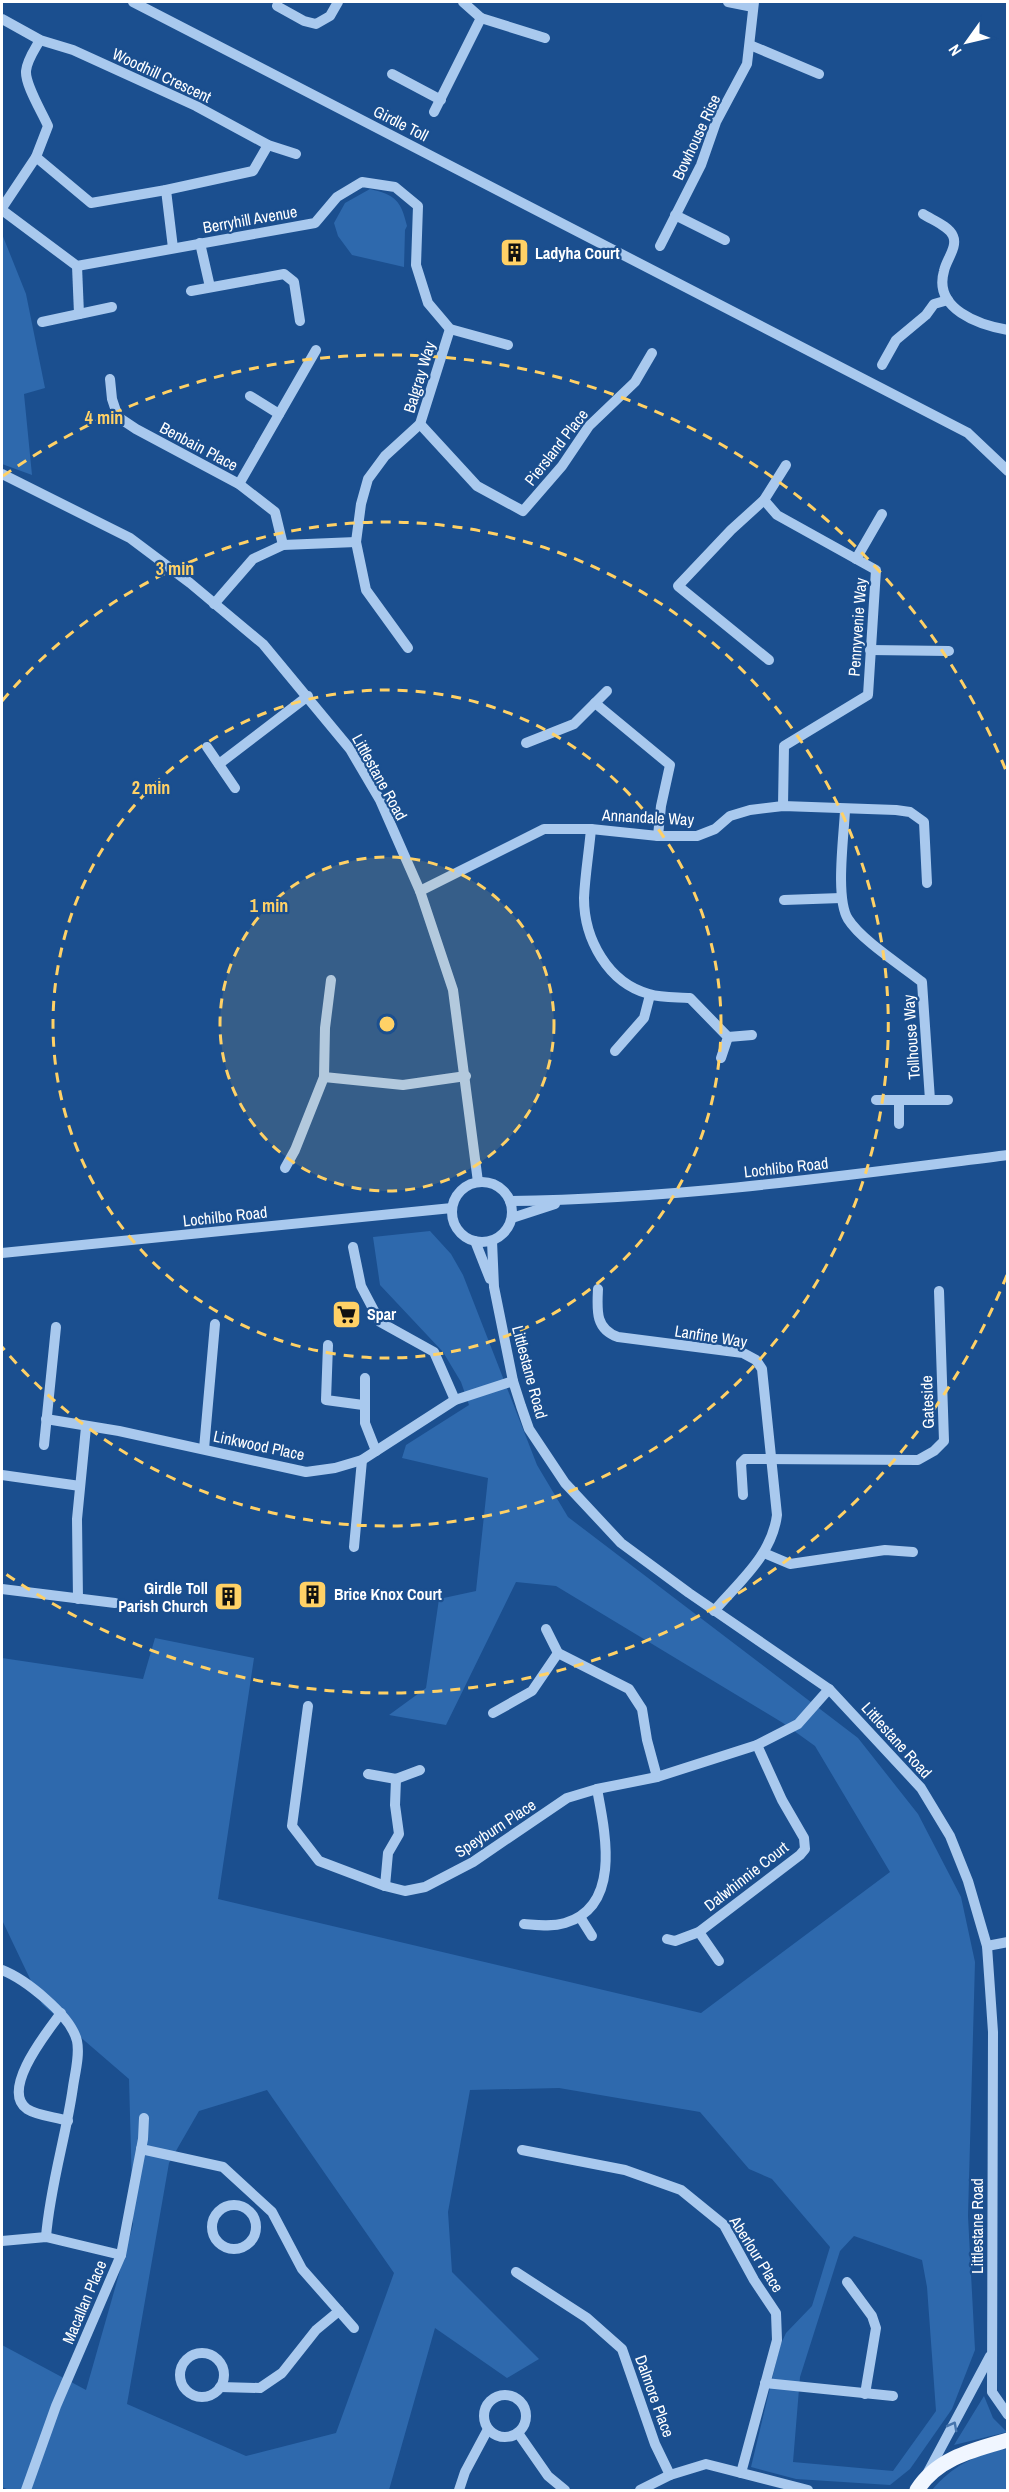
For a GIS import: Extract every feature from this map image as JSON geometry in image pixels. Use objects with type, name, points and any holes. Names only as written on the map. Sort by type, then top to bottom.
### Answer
[{"type":"main road","points":[[918,2487],[947,2461],[1008,2440]]},
{"type":"street","name":"Girdle Toll","points":[[133,2],[968,433],[1008,471]]},
{"type":"street","points":[[277,6],[304,21],[316,24],[330,16],[338,2]]},
{"type":"street","points":[[463,2],[480,18],[545,38]]},
{"type":"street","points":[[728,2],[754,4]]},
{"type":"street","name":"Bowhouse Rise","points":[[660,246],[701,165],[716,122],[747,64],[754,4]]},
{"type":"street","points":[[434,112],[480,18]]},
{"type":"street","name":"Woodhill Crescent","points":[[2,19],[40,40],[73,50],[196,106],[268,145],[296,154]]},
{"type":"street","points":[[40,40],[31,56],[26,72],[48,126],[36,157],[2,209],[77,266],[79,314]]},
{"type":"street","points":[[750,45],[819,74]]},
{"type":"street","points":[[392,74],[441,100]]},
{"type":"street","points":[[36,157],[91,203],[253,171],[268,145]]},
{"type":"street","name":"Berryhill Avenue","points":[[77,266],[315,223],[337,198],[362,182],[395,187],[418,206],[416,265],[428,303],[450,329]]},
{"type":"street","points":[[166,190],[173,248]]},
{"type":"street","points":[[923,214],[949,229],[954,237],[955,246],[943,273],[943,288],[948,300],[959,313],[975,322],[1008,330]]},
{"type":"street","points":[[675,215],[725,240]]},
{"type":"street","points":[[200,243],[210,287]]},
{"type":"street","points":[[191,291],[284,274],[294,282],[300,321]]},
{"type":"street","points":[[882,365],[896,340],[926,315],[934,304],[948,300]]},
{"type":"street","points":[[42,322],[112,307]]},
{"type":"street","points":[[450,329],[508,345]]},
{"type":"street","name":"Balgray Way","points":[[408,648],[366,590],[356,542],[368,479],[385,456],[420,424],[450,329]]},
{"type":"street","name":"Benbain Place","points":[[239,484],[316,350]]},
{"type":"street","name":"Piersland Place","points":[[420,424],[477,486],[523,511],[562,466],[590,426],[634,382],[652,353]]},
{"type":"street","name":"Benbain Place","points":[[110,378],[112,399],[118,417],[239,484],[275,512],[283,545]]},
{"type":"street","points":[[250,396],[279,414]]},
{"type":"street","points":[[770,660],[678,586],[731,530],[764,500],[786,465]]},
{"type":"street","name":"Littlestane Road","points":[[2,474],[130,538],[190,583],[263,644],[350,749],[374,790],[420,891],[453,990],[478,1182]]},
{"type":"street","name":"Pennyvenie Way","points":[[764,500],[777,515],[876,570],[868,694],[784,746],[783,806]]},
{"type":"street","points":[[856,559],[882,514]]},
{"type":"street","points":[[213,604],[253,559],[283,545],[356,542]]},
{"type":"street","points":[[870,650],[949,651]]},
{"type":"street","points":[[526,743],[574,724],[607,691]]},
{"type":"street","points":[[219,764],[308,696]]},
{"type":"street","points":[[595,703],[670,765],[660,806],[658,836]]},
{"type":"street","points":[[207,747],[236,788]]},
{"type":"street","name":"Annandale Way","points":[[420,891],[544,829],[591,829],[658,836],[697,836],[715,829],[730,816],[750,810],[783,806],[845,810],[896,810],[918,816],[924,822],[927,883]]},
{"type":"street","name":"Tollhouse Way","points":[[845,810],[841,898],[847,918],[859,932],[922,982],[930,1100],[876,1100]]},
{"type":"street","points":[[591,829],[584,899],[590,930],[601,957],[614,975],[627,985],[650,995],[690,998],[728,1038]]},
{"type":"street","points":[[784,900],[841,898]]},
{"type":"street","points":[[285,1168],[295,1150],[324,1077],[325,1028],[331,980]]},
{"type":"street","points":[[615,1051],[644,1018],[650,995]]},
{"type":"street","points":[[728,1038],[752,1035]]},
{"type":"street","points":[[721,1058],[728,1038]]},
{"type":"street","points":[[324,1077],[403,1085],[466,1076]]},
{"type":"street","points":[[899,1100],[899,1124]]},
{"type":"street","points":[[930,1100],[948,1100]]},
{"type":"street","name":"Lochlibo Road","points":[[567,1200],[807,1181],[1008,1155]]},
{"type":"street","points":[[478,1182],[494,1184],[510,1201],[512,1218],[508,1228],[492,1241],[475,1241],[465,1237],[455,1226],[452,1209],[455,1198],[462,1190],[478,1182]]},
{"type":"street","points":[[510,1201],[567,1200]]},
{"type":"street","points":[[512,1218],[567,1200]]},
{"type":"street","name":"Lochilbo Road","points":[[2,1253],[452,1209]]},
{"type":"street","name":"Littlestane Road","points":[[475,1241],[494,1287]]},
{"type":"street","name":"Littlestane Road","points":[[492,1241],[494,1287],[513,1381],[529,1429],[565,1483],[621,1543],[714,1611],[829,1689],[921,1788],[950,1836],[968,1881],[987,1946],[993,2032],[992,2392],[1008,2415]]},
{"type":"street","points":[[353,1246],[361,1286],[380,1322],[434,1352],[455,1400]]},
{"type":"street","name":"Lanfine Way","points":[[598,1288],[597,1316],[609,1334],[743,1353],[756,1360],[762,1369],[777,1515],[775,1532],[764,1553],[714,1611]]},
{"type":"street","name":"Gateside","points":[[743,1495],[741,1464],[745,1459],[918,1460],[934,1451],[944,1441],[939,1291]]},
{"type":"street","points":[[204,1449],[215,1324]]},
{"type":"street","points":[[44,1445],[56,1327]]},
{"type":"street","points":[[328,1346],[326,1400],[363,1405]]},
{"type":"street","points":[[365,1378],[363,1405],[365,1423],[376,1451]]},
{"type":"street","name":"Linkwood Place","points":[[46,1419],[118,1431],[306,1472],[335,1468],[362,1460],[455,1400],[513,1381]]},
{"type":"street","points":[[78,1599],[77,1519],[86,1427]]},
{"type":"street","points":[[354,1547],[362,1460]]},
{"type":"street","points":[[2,1475],[80,1486]]},
{"type":"street","points":[[764,1553],[790,1564],[885,1551],[913,1552]]},
{"type":"street","points":[[2,1589],[115,1603]]},
{"type":"street","points":[[546,1629],[558,1653],[629,1689],[642,1709],[657,1777]]},
{"type":"street","points":[[493,1713],[532,1691],[558,1653]]},
{"type":"street","name":"Speyburn Place","points":[[308,1706],[292,1826],[319,1861],[385,1886],[405,1891],[425,1887],[473,1862],[567,1798],[597,1789],[657,1777],[757,1745],[798,1724],[829,1689]]},
{"type":"street","name":"Dalwhinnie Court","points":[[667,1939],[675,1941],[699,1932],[805,1849],[804,1838],[782,1800],[757,1745]]},
{"type":"street","points":[[368,1774],[396,1779],[420,1770]]},
{"type":"street","points":[[385,1886],[388,1853],[399,1834],[395,1805],[396,1779]]},
{"type":"street","points":[[524,1924],[550,1925],[580,1917],[600,1894],[606,1872],[604,1827],[597,1789]]},
{"type":"street","points":[[580,1917],[592,1936]]},
{"type":"street","points":[[699,1932],[719,1961]]},
{"type":"street","points":[[987,1946],[1008,1942]]},
{"type":"street","points":[[2,1970],[17,1976],[61,2013],[77,2040],[77,2062],[68,2121],[49,2209],[46,2237]]},
{"type":"street","points":[[61,2013],[23,2065],[17,2078],[16,2096],[20,2104],[28,2110],[68,2121]]},
{"type":"street","name":"Macallan Place","points":[[26,2490],[56,2406],[121,2255],[141,2149],[144,2118]]},
{"type":"street","points":[[141,2149],[223,2167],[272,2212],[302,2269],[354,2328]]},
{"type":"street","name":"Aberlour Place","points":[[522,2150],[625,2170],[681,2190],[724,2225],[754,2280],[776,2313],[777,2340],[741,2473]]},
{"type":"street","points":[[229,2205],[245,2208],[255,2220],[255,2236],[250,2242],[235,2250],[220,2245],[212,2232],[213,2219],[217,2212],[229,2205]]},
{"type":"street","points":[[255,2220],[272,2212]]},
{"type":"street","points":[[2,2241],[46,2237],[121,2255]]},
{"type":"street","name":"Dalmore Place","points":[[516,2272],[588,2318],[622,2349],[656,2444],[670,2475]]},
{"type":"street","points":[[847,2282],[872,2316],[876,2328],[866,2394]]},
{"type":"street","points":[[220,2387],[260,2388],[282,2373],[315,2330],[339,2312]]},
{"type":"street","points":[[197,2353],[212,2355],[222,2365],[224,2380],[220,2387],[216,2392],[203,2397],[189,2392],[181,2381],[180,2374],[184,2361],[197,2353]]},
{"type":"street","name":"Littlestane Road","points":[[918,2487],[991,2354]]},
{"type":"street","points":[[765,2383],[893,2396]]},
{"type":"street","points":[[510,2395],[519,2400],[526,2414],[523,2428],[518,2433],[505,2437],[494,2434],[488,2429],[484,2412],[488,2403],[494,2398],[510,2395]]},
{"type":"street","points":[[459,2490],[465,2472],[488,2429]]},
{"type":"street","points":[[518,2433],[548,2476],[565,2490]]},
{"type":"street","points":[[640,2490],[670,2475],[706,2464],[808,2490]]},
{"type":"shaded area","points":[[370,189],[392,197],[400,205],[407,226],[404,267],[352,255],[338,236],[334,223],[345,203]]},
{"type":"shaded area","points":[[2,234],[26,294],[45,388],[24,394],[32,475],[2,464]]},
{"type":"shaded area","points":[[430,1231],[451,1254],[463,1275],[537,1465],[568,1517],[858,1738],[918,1814],[961,1897],[975,1962],[968,2216],[975,2350],[952,2409],[910,2469],[890,2485],[796,2479],[751,2467],[780,2346],[786,2333],[812,2306],[830,2247],[772,2179],[749,2169],[700,2112],[559,2088],[470,2090],[448,2212],[452,2272],[539,2359],[507,2378],[435,2328],[389,2490],[9,2490],[2,2487],[2,2345],[86,2390],[133,2225],[129,2079],[42,2004],[2,1920],[2,1658],[143,1679],[155,1638],[254,1658],[218,1899],[701,2013],[890,1872],[815,1746],[783,1723],[556,1586],[516,1582],[446,1725],[389,1715],[426,1688],[439,1599],[476,1591],[488,1478],[402,1458],[406,1445],[469,1405],[461,1382],[443,1352],[380,1285],[373,1237]],"holes":[[[267,2090],[394,2273],[336,2433],[246,2456],[127,2404],[169,2163],[199,2111]],[[854,2236],[922,2260],[927,2287],[936,2411],[893,2471],[793,2462],[800,2377],[840,2251]]]},
{"type":"shaded area","points":[[984,2396],[993,2418],[1007,2432],[954,2445]]},
{"type":"shaded area","points":[[1007,2449],[1007,2490],[932,2490],[948,2474],[965,2462]]},
{"type":"place","name":"Ladyha Court","points":[[514,253]]},
{"type":"place","name":"Spar","points":[[346,1314]]},
{"type":"place","name":"Brice Knox Court","points":[[313,1594]]},
{"type":"place","name":"Girdle Toll Parish Church","points":[[229,1597]]}]
